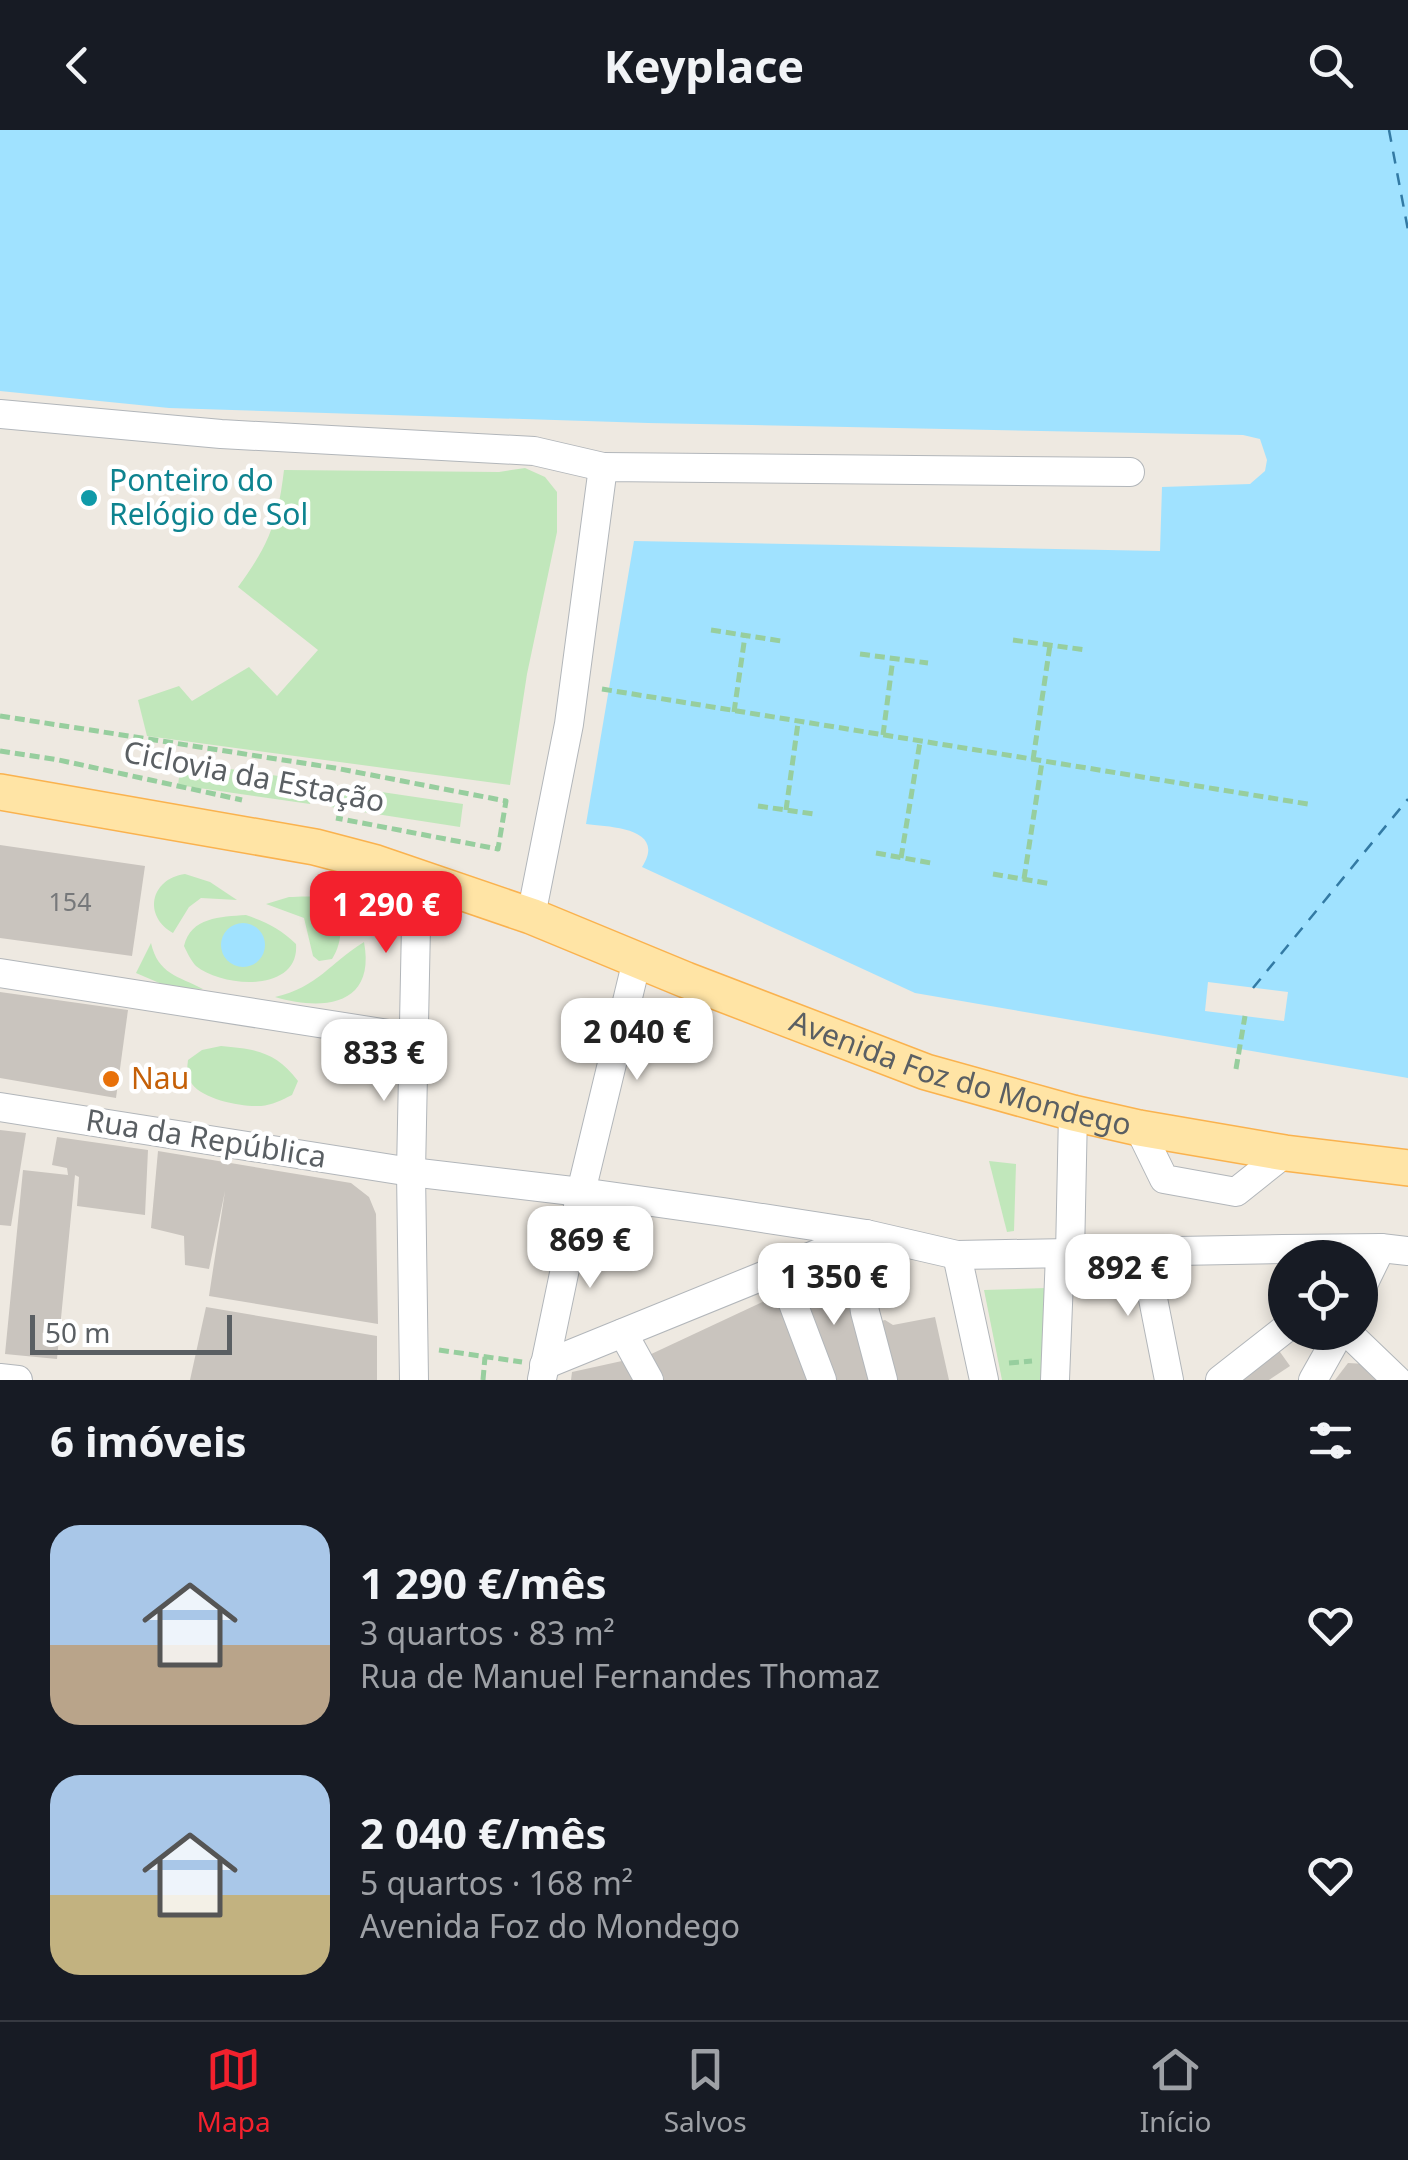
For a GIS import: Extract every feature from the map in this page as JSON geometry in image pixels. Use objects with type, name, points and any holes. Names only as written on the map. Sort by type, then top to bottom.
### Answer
[{"type":"main road","name":"Avenida Foz do Mondego","points":[[0,792],[315,847],[417,876],[530,916],[926,1072],[1073,1113],[1286,1154],[1408,1168]]},
{"type":"street","points":[[0,414],[221,434],[534,451],[603,466],[1130,472]]},
{"type":"street","points":[[530,916],[569,724],[603,466]]},
{"type":"street","points":[[414,1380],[411,1172],[417,876]]},
{"type":"street","points":[[543,1372],[637,960]]},
{"type":"street","points":[[0,973],[414,1038]]},
{"type":"street","name":"Rua da República","points":[[0,1106],[411,1172],[582,1192],[866,1234],[957,1255],[1268,1253]]},
{"type":"street","points":[[1055,1370],[1073,1113]]},
{"type":"street","points":[[543,1372],[623,1333],[866,1234],[862,1292],[883,1380]]},
{"type":"street","points":[[1378,1269],[1394,1249]]},
{"type":"street","points":[[1144,1253],[1169,1380]]},
{"type":"street","points":[[957,1255],[983,1372]]},
{"type":"street","points":[[780,1269],[822,1380]]},
{"type":"street","points":[[623,1333],[649,1380]]},
{"type":"street","points":[[1220,1380],[1268,1342]]},
{"type":"street","points":[[1314,1380],[1330,1350]]},
{"type":"street","points":[[1367,1350],[1398,1380]]},
{"type":"street","points":[[0,1378],[18,1380]]},
{"type":"path","points":[[711,630],[781,641]]},
{"type":"path","points":[[734,712],[745,636]]},
{"type":"path","points":[[1013,640],[1086,650]]},
{"type":"path","points":[[1033,760],[1050,645]]},
{"type":"path","points":[[860,654],[928,663]]},
{"type":"path","points":[[882,736],[893,658]]},
{"type":"path","points":[[574,685],[1308,804]]},
{"type":"path","name":"Ciclovia da Estação","points":[[0,716],[334,768],[506,801],[498,849],[327,816]]},
{"type":"path","points":[[786,810],[798,722]]},
{"type":"path","points":[[901,858],[920,742]]},
{"type":"path","name":"Ciclovia da Estação","points":[[0,751],[250,802]]},
{"type":"path","points":[[1024,879],[1042,762]]},
{"type":"path","points":[[758,806],[814,814]]},
{"type":"path","points":[[876,854],[931,863]]},
{"type":"path","points":[[993,874],[1052,884]]},
{"type":"path","points":[[1236,1070],[1245,1016]]},
{"type":"path","points":[[415,1346],[485,1357],[543,1372]]},
{"type":"path","points":[[482,1380],[485,1357]]},
{"type":"path","points":[[983,1372],[1055,1370]]},
{"type":"green space","points":[[525,468],[545,477],[557,492],[557,532],[527,674],[510,785],[147,736],[138,700],[179,686],[192,701],[249,667],[277,696],[318,650],[238,587],[270,532],[284,470],[499,472]]},
{"type":"green space","points":[[181,762],[314,781],[310,804],[178,785]]},
{"type":"green space","points":[[334,785],[463,804],[460,827],[331,807]]},
{"type":"green space","points":[[185,874],[210,882],[237,900],[201,898],[189,907],[173,933],[157,917],[155,899],[164,883]]},
{"type":"green space","points":[[289,897],[319,898],[336,910],[341,927],[332,959],[319,961],[313,956],[304,918],[266,904]]},
{"type":"green space","points":[[246,915],[273,926],[296,944],[294,960],[286,971],[258,982],[241,982],[196,966],[184,946],[193,929],[208,920]]},
{"type":"green space","points":[[364,942],[366,963],[362,980],[342,999],[311,1003],[275,997],[313,981]]},
{"type":"green space","points":[[151,943],[164,968],[203,989],[171,988],[136,973]]},
{"type":"green space","points":[[221,1046],[255,1051],[282,1064],[298,1081],[292,1095],[269,1105],[253,1106],[224,1101],[198,1090],[189,1078],[188,1060],[202,1050]]},
{"type":"green space","points":[[989,1161],[1016,1164],[1014,1231],[1007,1232]]},
{"type":"green space","points":[[1046,1288],[1046,1380],[1002,1380],[984,1290]]},
{"type":"water","points":[[0,130],[1408,130],[1408,1078],[915,993],[642,867],[648,854],[647,844],[633,832],[586,824],[634,541],[1160,551],[1162,487],[1250,484],[1265,471],[1267,460],[1260,439],[1243,435],[169,408],[0,391]]},
{"type":"water","points":[[243,923],[258,930],[265,945],[258,960],[243,967],[228,960],[221,945],[228,930]]},
{"type":"pier","points":[[1208,982],[1288,992],[1284,1021],[1205,1011]]},
{"type":"building","points":[[0,845],[145,866],[132,956],[0,938]]},
{"type":"building","points":[[0,992],[128,1010],[116,1098],[0,1078]]},
{"type":"building","points":[[0,1130],[26,1133],[11,1226],[0,1225]]},
{"type":"building","points":[[57,1137],[148,1150],[145,1215],[77,1206],[79,1177],[75,1175],[57,1359],[5,1354],[23,1170],[68,1175],[67,1168],[52,1165]]},
{"type":"building","points":[[158,1151],[351,1183],[369,1197],[376,1214],[378,1324],[209,1296],[225,1191],[209,1269],[185,1265],[184,1236],[151,1228]]},
{"type":"building","points":[[837,1272],[873,1380],[830,1380],[795,1284]]},
{"type":"building","points":[[784,1292],[816,1380],[658,1380],[647,1356]]},
{"type":"building","points":[[206,1307],[377,1336],[377,1380],[190,1380]]},
{"type":"building","points":[[935,1317],[949,1380],[892,1380],[881,1321],[893,1325]]},
{"type":"building","points":[[1269,1350],[1279,1350],[1290,1366],[1269,1380],[1230,1380]]},
{"type":"building","points":[[631,1359],[638,1380],[571,1380],[572,1372]]},
{"type":"building","points":[[1348,1363],[1366,1364],[1382,1380],[1335,1380]]},
{"type":"ferry route","points":[[1389,130],[1408,230]]},
{"type":"ferry route","points":[[1253,988],[1408,799]]},
{"type":"place","name":"Ponteiro do Relógio de Sol","points":[[89,498]]},
{"type":"place","name":"Nau","points":[[111,1079]]}]
